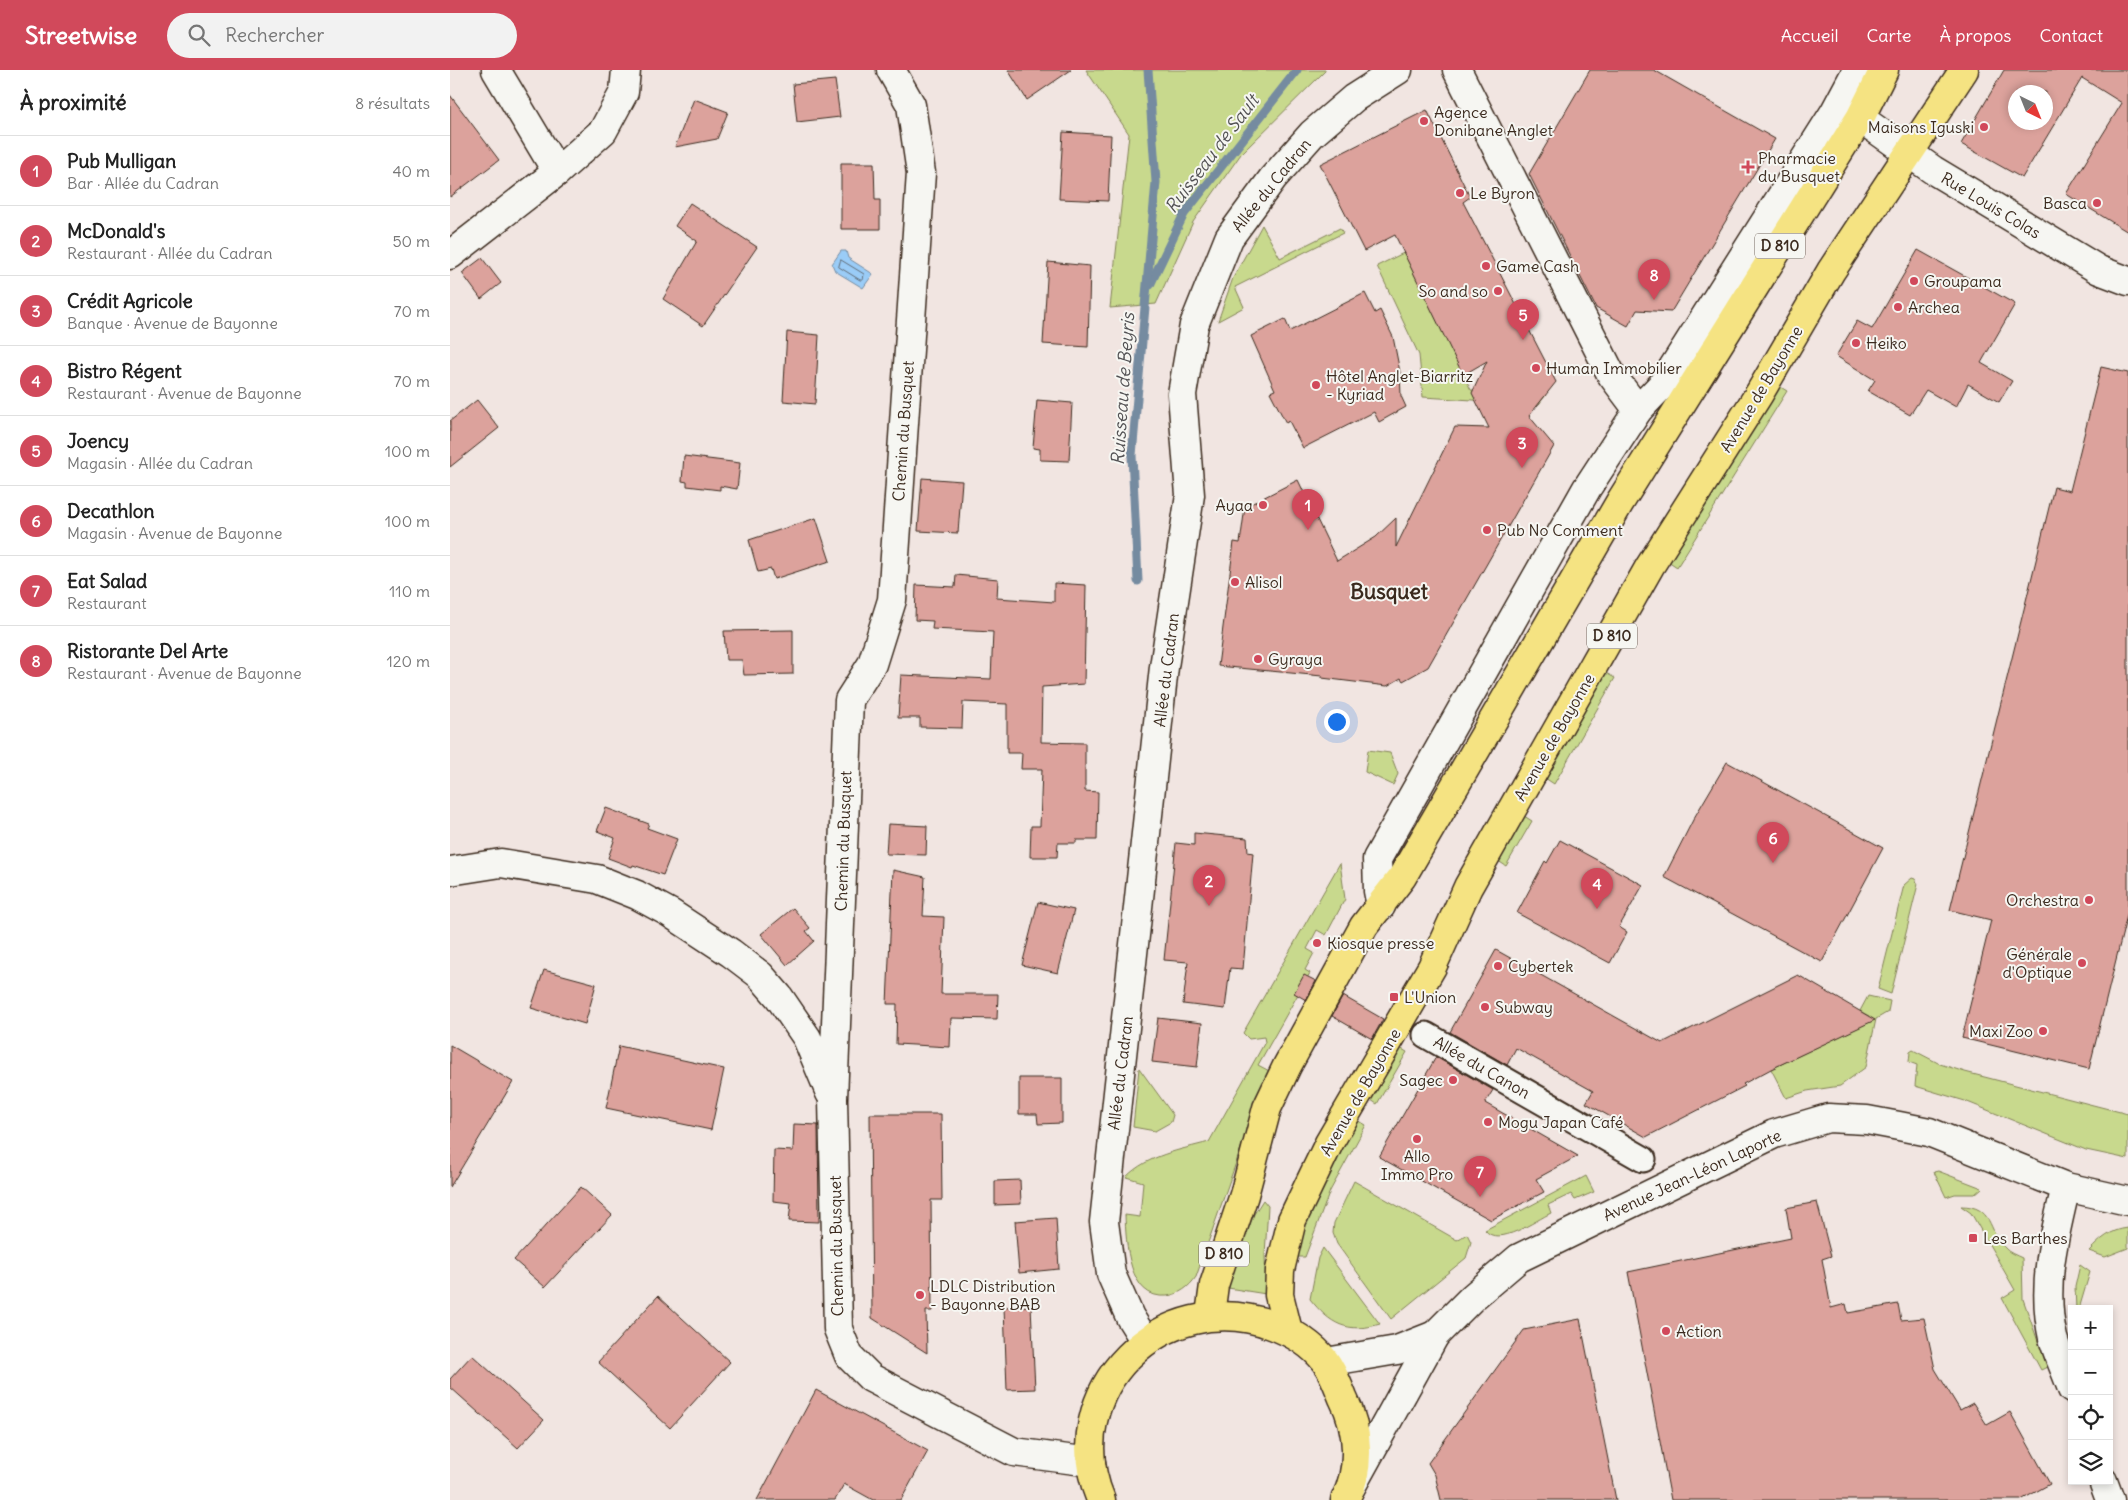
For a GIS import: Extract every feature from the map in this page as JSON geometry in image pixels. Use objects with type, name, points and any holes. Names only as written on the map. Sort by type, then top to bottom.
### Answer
[{"type":"main road","name":"D 810","points":[[1210,1315],[1214,1284],[1244,1195],[1267,1108],[1287,1066],[1364,926],[1402,877],[1620,502],[1860,118],[1884,70]]},
{"type":"main road","name":"Avenue de Bayonne","points":[[1288,1331],[1279,1295],[1280,1270],[1292,1220],[1329,1143],[1432,967],[1468,886],[1650,566],[1759,394],[1832,271],[1964,70]]},
{"type":"main road","points":[[1100,1499],[1091,1462],[1092,1428],[1102,1394],[1119,1365],[1145,1341],[1176,1324],[1210,1315],[1251,1317],[1288,1331],[1314,1350],[1326,1362],[1351,1413],[1357,1446],[1348,1494]]},
{"type":"street","points":[[496,70],[557,172]]},
{"type":"street","points":[[450,255],[557,172],[603,131],[624,92],[626,70]]},
{"type":"street","name":"Chemin du Busquet","points":[[891,70],[911,105],[920,173],[892,600],[872,664],[849,700],[833,1099],[838,1329],[849,1356],[871,1378],[1014,1452],[1091,1462]]},
{"type":"street","name":"Allée du Cadran","points":[[1145,1341],[1130,1317],[1111,1274],[1104,1222],[1164,667],[1190,495],[1182,394],[1194,325],[1229,238],[1273,178],[1312,134],[1347,104],[1398,70]]},
{"type":"street","points":[[1457,70],[1611,374],[1638,410]]},
{"type":"street","points":[[1381,906],[1378,891],[1377,859],[1587,488],[1638,410],[1662,385],[1834,113],[1857,70]]},
{"type":"street","name":"Rue Louis Colas","points":[[1860,118],[1933,170],[2099,270],[2128,281]]},
{"type":"street","points":[[450,871],[501,864],[597,879],[637,895],[670,913],[731,952],[760,975],[779,997],[807,1038],[833,1099]]},
{"type":"street","name":"Allée du Canon","points":[[1426,1035],[1642,1159]]},
{"type":"street","name":"Avenue Jean-Léon Laporte","points":[[1348,1494],[1435,1335],[1473,1297],[1520,1258],[1774,1134],[1828,1118],[1867,1120],[1929,1132],[2066,1187],[2128,1201]]},
{"type":"street","points":[[2066,1187],[2051,1250],[2047,1299],[2054,1339],[2068,1378]]},
{"type":"street","name":"Avenue Jean-Léon Laporte","points":[[1326,1362],[1397,1350],[1435,1335]]},
{"type":"street","points":[[2105,1485],[2110,1500]]},
{"type":"green space","points":[[1086,70],[1326,70],[1241,154],[1193,222],[1156,304],[1110,308],[1129,134]]},
{"type":"green space","points":[[1262,225],[1280,258],[1340,228],[1343,233],[1235,287],[1244,307],[1218,321],[1233,278]]},
{"type":"green space","points":[[1444,233],[1408,261],[1471,390],[1546,395],[1539,404],[1423,397],[1419,355],[1377,266]]},
{"type":"green space","points":[[1774,383],[1787,391],[1677,567],[1665,559]]},
{"type":"green space","points":[[1602,671],[1615,678],[1554,784],[1542,776]]},
{"type":"green space","points":[[1368,750],[1390,753],[1398,774],[1393,785],[1365,772]]},
{"type":"green space","points":[[1521,814],[1532,821],[1506,866],[1495,859]]},
{"type":"green space","points":[[1340,863],[1345,899],[1326,935],[1317,930],[1307,949],[1314,953],[1305,970],[1310,973],[1258,1065],[1273,1073],[1254,1111],[1196,1277],[1187,1287],[1176,1294],[1167,1296],[1154,1295],[1144,1289],[1137,1279],[1128,1254],[1125,1215],[1140,1217],[1143,1182],[1126,1177],[1154,1158],[1209,1142],[1265,1042],[1264,1037],[1249,1039],[1243,1033]]},
{"type":"green space","points":[[1912,878],[1918,884],[1891,994],[1878,989],[1904,885]]},
{"type":"green space","points":[[1868,996],[1890,1001],[1888,1012],[1876,1019],[1866,1067],[1840,1086],[1807,1091],[1786,1098],[1771,1069],[1865,1024],[1869,1016],[1860,1011]]},
{"type":"green space","points":[[1398,1047],[1407,1052],[1377,1104],[1368,1098]]},
{"type":"green space","points":[[1913,1050],[1940,1064],[1965,1072],[2128,1114],[2128,1159],[2086,1150],[1965,1101],[1915,1086],[1917,1065],[1909,1062],[1910,1052]]},
{"type":"green space","points":[[1139,1068],[1173,1115],[1171,1122],[1155,1131],[1133,1127]]},
{"type":"green space","points":[[1356,1119],[1366,1125],[1330,1191],[1305,1257],[1293,1257],[1303,1225]]},
{"type":"green space","points":[[1938,1171],[1982,1188],[1975,1194],[1955,1194],[1946,1197],[1934,1172]]},
{"type":"green space","points":[[1586,1176],[1594,1192],[1575,1200],[1571,1194],[1548,1205],[1551,1213],[1517,1231],[1499,1236],[1491,1235],[1485,1230]]},
{"type":"green space","points":[[1354,1181],[1457,1240],[1467,1234],[1471,1242],[1466,1258],[1391,1319],[1337,1244],[1333,1233],[1334,1223]]},
{"type":"green space","points":[[1263,1200],[1268,1206],[1265,1255],[1266,1294],[1228,1288],[1227,1284],[1254,1214]]},
{"type":"green space","points":[[1961,1206],[1972,1207],[1985,1215],[1999,1241],[2005,1248],[2022,1258],[2023,1299],[2047,1367],[2041,1370],[2002,1298],[2015,1290],[1971,1213]]},
{"type":"green space","points":[[2128,1228],[2128,1248],[2105,1257],[2089,1251],[2111,1233]]},
{"type":"green space","points":[[1323,1248],[1380,1324],[1358,1328],[1340,1325],[1325,1315],[1310,1299],[1318,1258]]},
{"type":"green space","points":[[2080,1265],[2090,1272],[2080,1305],[2076,1305],[2075,1287]]},
{"type":"water","points":[[841,251],[846,251],[848,258],[873,274],[863,288],[835,271],[832,264]]},
{"type":"building","points":[[1008,70],[1071,70],[1027,100]]},
{"type":"building","points":[[1590,70],[1654,70],[1775,139],[1671,312],[1637,310],[1628,326],[1596,308],[1529,174]]},
{"type":"building","points":[[2004,70],[2128,70],[2128,232],[2066,194],[2122,103],[2082,78],[2053,126],[2053,85],[2008,85],[2008,130],[2051,130],[2022,178],[1961,144]]},
{"type":"building","points":[[835,80],[840,117],[797,122],[793,84]]},
{"type":"building","points":[[450,95],[499,160],[450,197]]},
{"type":"building","points":[[694,99],[728,112],[717,139],[675,147]]},
{"type":"building","points":[[1427,110],[1470,197],[1463,202],[1556,382],[1529,416],[1554,446],[1428,667],[1403,681],[1401,678],[1387,686],[1322,678],[1322,676],[1218,666],[1234,542],[1240,543],[1245,507],[1298,480],[1337,561],[1376,537],[1396,518],[1396,547],[1455,427],[1489,428],[1472,393],[1487,361],[1463,375],[1395,235],[1364,251],[1320,164]]},
{"type":"building","points":[[1063,132],[1111,135],[1108,201],[1059,199]]},
{"type":"building","points":[[841,163],[874,163],[875,200],[880,200],[880,229],[841,229]]},
{"type":"building","points":[[690,203],[757,247],[703,326],[663,299],[697,241],[675,226]]},
{"type":"building","points":[[1918,250],[2015,304],[1981,363],[2012,381],[1999,402],[1968,384],[1956,407],[1926,390],[1910,415],[1868,391],[1875,380],[1836,356],[1857,321],[1872,329]]},
{"type":"building","points":[[482,258],[501,283],[481,299],[462,273]]},
{"type":"building","points":[[1048,262],[1090,266],[1088,347],[1043,344]]},
{"type":"building","points":[[1365,293],[1375,313],[1380,310],[1393,337],[1400,372],[1401,396],[1406,407],[1379,422],[1374,412],[1303,448],[1289,421],[1286,423],[1270,392],[1275,390],[1251,336],[1285,319],[1290,331]]},
{"type":"building","points":[[787,332],[819,335],[815,404],[783,401]]},
{"type":"building","points":[[2101,367],[2128,373],[2128,911],[2089,1069],[1962,1038],[1991,920],[1950,910],[2054,487],[2070,491]]},
{"type":"building","points":[[477,400],[499,428],[450,467],[450,421]]},
{"type":"building","points":[[1037,400],[1072,403],[1069,461],[1040,460],[1040,449],[1033,448]]},
{"type":"building","points":[[684,456],[740,463],[737,489],[720,486],[720,490],[687,486],[687,482],[682,481]]},
{"type":"building","points":[[922,478],[962,481],[958,533],[918,531]]},
{"type":"building","points":[[816,518],[830,561],[774,579],[771,569],[758,572],[749,540]]},
{"type":"building","points":[[956,575],[998,579],[997,598],[1054,602],[1054,583],[1086,585],[1084,684],[1042,687],[1041,742],[1085,743],[1085,791],[1098,792],[1097,840],[1076,840],[1076,843],[1058,843],[1057,857],[1030,857],[1031,826],[1040,826],[1042,769],[1021,769],[1022,753],[1007,753],[1007,704],[963,702],[962,728],[920,727],[920,718],[898,718],[901,675],[991,679],[993,632],[932,629],[933,621],[915,620],[916,585],[955,587]]},
{"type":"building","points":[[793,630],[793,674],[744,675],[742,660],[726,660],[724,631]]},
{"type":"building","points":[[1727,762],[1883,848],[1822,962],[1664,877],[1694,818]]},
{"type":"building","points":[[606,808],[649,824],[647,828],[677,839],[663,875],[633,865],[632,867],[608,858],[615,838],[597,831]]},
{"type":"building","points":[[888,824],[927,826],[926,855],[886,854]]},
{"type":"building","points":[[1194,833],[1247,838],[1248,852],[1253,853],[1243,969],[1230,968],[1225,1009],[1183,1004],[1188,962],[1164,960],[1176,843],[1194,845]]},
{"type":"building","points":[[1560,840],[1643,885],[1619,927],[1627,932],[1610,963],[1517,913],[1545,861],[1547,863]]},
{"type":"building","points":[[893,870],[925,877],[923,916],[944,917],[941,994],[998,994],[997,1019],[951,1018],[950,1047],[896,1044],[897,1004],[887,1004]]},
{"type":"building","points":[[1038,902],[1074,910],[1058,973],[1022,965]]},
{"type":"building","points":[[793,908],[810,928],[806,931],[814,941],[787,965],[761,934]]},
{"type":"building","points":[[1496,950],[1662,1043],[1798,975],[1875,1020],[1771,1069],[1743,1084],[1745,1086],[1646,1137],[1586,1103],[1593,1091],[1516,1048],[1507,1065],[1450,1032]]},
{"type":"building","points":[[544,970],[596,984],[585,1024],[531,1008]]},
{"type":"building","points":[[1304,975],[1316,981],[1306,1000],[1294,993]]},
{"type":"building","points":[[1343,996],[1383,1019],[1372,1039],[1332,1016]]},
{"type":"building","points":[[1158,1018],[1202,1023],[1197,1067],[1152,1062]]},
{"type":"building","points":[[450,1045],[513,1082],[450,1187]]},
{"type":"building","points":[[619,1046],[724,1069],[711,1130],[606,1108]]},
{"type":"building","points":[[1436,1057],[1493,1090],[1485,1103],[1578,1156],[1536,1179],[1544,1192],[1491,1220],[1379,1157]]},
{"type":"building","points":[[1019,1078],[1062,1078],[1062,1123],[1038,1124],[1037,1114],[1019,1114]]},
{"type":"building","points":[[870,1114],[941,1114],[942,1200],[931,1200],[932,1311],[926,1311],[927,1353],[872,1318]]},
{"type":"building","points":[[794,1124],[818,1125],[819,1222],[789,1221],[791,1203],[773,1201],[774,1150],[793,1151]]},
{"type":"building","points":[[1020,1180],[1021,1204],[995,1205],[995,1181]]},
{"type":"building","points":[[581,1187],[612,1215],[545,1287],[514,1260]]},
{"type":"building","points":[[1817,1202],[1831,1256],[1822,1259],[1831,1308],[1846,1304],[1848,1313],[1898,1304],[1901,1320],[1924,1318],[1935,1369],[1960,1410],[1973,1403],[1987,1425],[2010,1412],[2050,1484],[2021,1500],[1671,1500],[1628,1272],[1791,1238],[1786,1208]]},
{"type":"building","points":[[1056,1218],[1059,1269],[1019,1273],[1015,1221]]},
{"type":"building","points":[[658,1296],[730,1362],[670,1428],[598,1362]]},
{"type":"building","points":[[1031,1306],[1035,1389],[1007,1390],[1004,1307]]},
{"type":"building","points":[[1580,1319],[1616,1500],[1441,1500],[1435,1475],[1428,1463],[1524,1330]]},
{"type":"building","points":[[472,1355],[544,1420],[518,1448],[450,1387],[450,1379]]},
{"type":"building","points":[[816,1390],[928,1451],[901,1500],[873,1500],[844,1484],[835,1500],[757,1500]]},
{"type":"waterway","name":"Ruisseau de Beyris","points":[[1138,581],[1132,455],[1156,182],[1148,70]]},
{"type":"waterway","name":"Ruisseau de Sault","points":[[1150,285],[1184,214],[1297,70]]},
{"type":"place","name":"Agence Donibane Anglet","points":[[1424,121]]},
{"type":"place","name":"Maisons Iguski","points":[[1984,127]]},
{"type":"place","name":"Pharmacie du Busquet","points":[[1748,167]]},
{"type":"place","name":"Le Byron","points":[[1460,193]]},
{"type":"place","name":"Basca","points":[[2097,203]]},
{"type":"place","name":"Game Cash","points":[[1486,266]]},
{"type":"place","name":"Groupama","points":[[1914,281]]},
{"type":"place","name":"So and so","points":[[1498,291]]},
{"type":"place","name":"Ristorante Del Arte","points":[[1654,300]]},
{"type":"place","name":"Archea","points":[[1898,307]]},
{"type":"place","name":"Joency","points":[[1523,340]]},
{"type":"place","name":"Heiko","points":[[1856,343]]},
{"type":"place","name":"Human Immobilier","points":[[1536,368]]},
{"type":"place","name":"Hôtel Anglet-Biarritz - Kyriad","points":[[1316,385]]},
{"type":"place","name":"Crédit Agricole","points":[[1522,468]]},
{"type":"place","name":"Ayaa","points":[[1263,505]]},
{"type":"place","name":"Pub Mulligan","points":[[1308,530]]},
{"type":"place","name":"Pub No Comment","points":[[1487,530]]},
{"type":"place","name":"Alisol","points":[[1235,582]]},
{"type":"place","name":"Gyraya","points":[[1258,659]]},
{"type":"place","name":"Decathlon","points":[[1773,863]]},
{"type":"place","name":"Orchestra","points":[[2089,900]]},
{"type":"place","name":"McDonald's","points":[[1209,906]]},
{"type":"place","name":"Bistro Régent","points":[[1597,909]]},
{"type":"place","name":"Kiosque presse","points":[[1317,943]]},
{"type":"place","name":"Générale d'Optique","points":[[2082,963]]},
{"type":"place","name":"Cybertek","points":[[1498,966]]},
{"type":"place","name":"L'Union","points":[[1394,997]]},
{"type":"place","name":"Subway","points":[[1485,1007]]},
{"type":"place","name":"Maxi Zoo","points":[[2043,1031]]},
{"type":"place","name":"Sagec","points":[[1453,1080]]},
{"type":"place","name":"Mogu Japan Café","points":[[1488,1122]]},
{"type":"place","name":"Allo Immo Pro","points":[[1417,1139]]},
{"type":"place","name":"Eat Salad","points":[[1480,1197]]},
{"type":"place","name":"Les Barthes","points":[[1973,1238]]},
{"type":"place","name":"LDLC Distribution - Bayonne BAB","points":[[920,1295]]},
{"type":"place","name":"Action","points":[[1666,1331]]},
{"type":"district","name":"Busquet","points":[[1389,592]]}]
